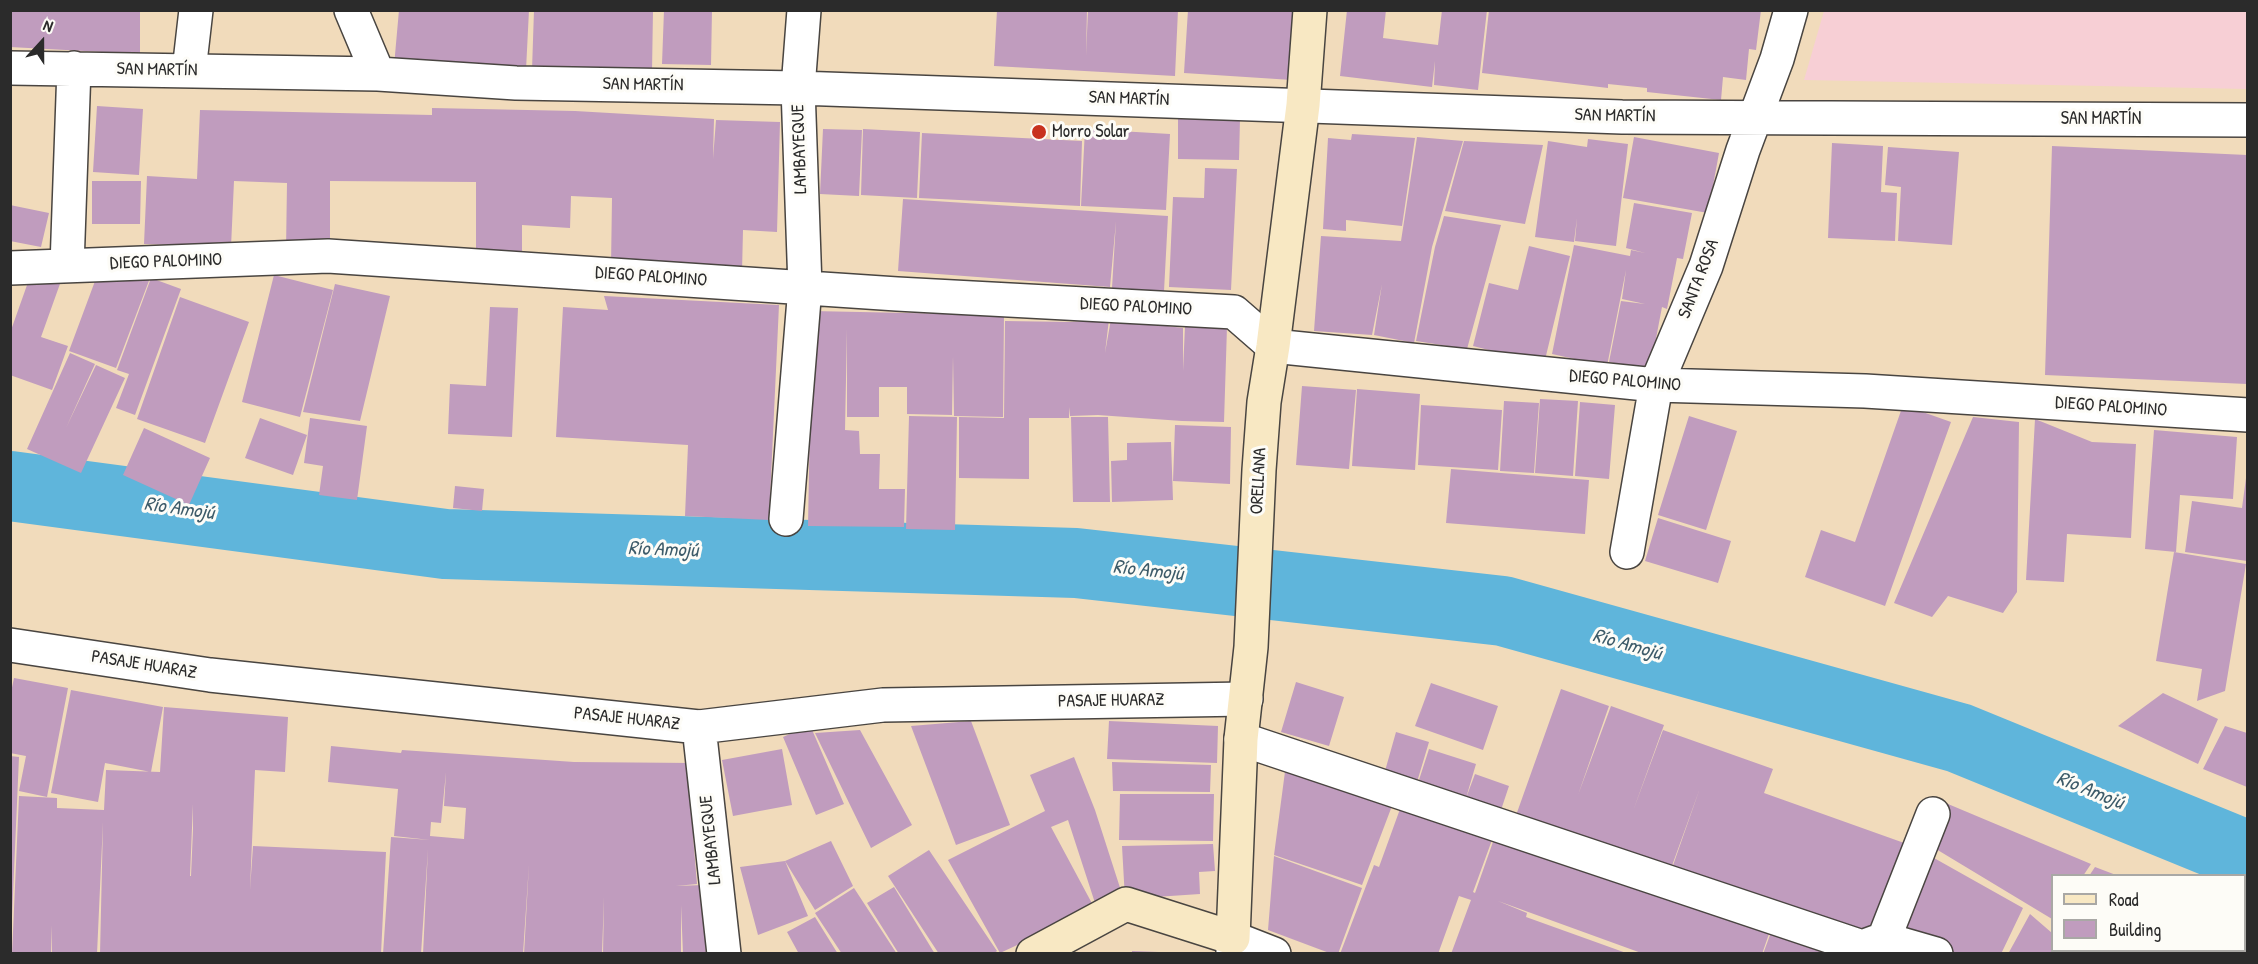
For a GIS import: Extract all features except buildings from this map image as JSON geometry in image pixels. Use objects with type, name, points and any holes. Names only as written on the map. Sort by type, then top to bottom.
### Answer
[{"type":"street","points":[[189,71],[196,10]]},
{"type":"street","points":[[351,10],[378,74]]},
{"type":"street","name":"LAMBAYEQUE","points":[[786,519],[805,287],[798,88],[804,10]]},
{"type":"street","name":"ORELLANA","points":[[1233,946],[1241,739],[1251,647],[1264,402],[1274,346],[1303,105],[1310,10]]},
{"type":"street","name":"SANTA ROSA","points":[[1627,552],[1656,385],[1706,266],[1743,150],[1777,59],[1791,10]]},
{"type":"street","name":"SAN MARTÍN","points":[[10,68],[378,74],[516,83],[798,88],[1622,117],[2247,120]]},
{"type":"street","points":[[67,266],[74,68]]},
{"type":"street","name":"DIEGO PALOMINO","points":[[10,268],[328,256],[1234,312],[1274,346],[1656,385],[1865,392],[2247,415]]},
{"type":"street","name":"PASAJE HUARAZ","points":[[10,645],[210,675],[699,727],[883,705],[1246,699]]},
{"type":"street","name":"LAMBAYEQUE","points":[[699,727],[724,954]]},
{"type":"street","points":[[1241,739],[1862,947],[1881,946],[1936,954]]},
{"type":"street","points":[[1881,946],[1934,814]]},
{"type":"street","points":[[1033,954],[1126,904],[1233,946],[1274,954]]},
{"type":"shaded area","points":[[1824,11],[2247,11],[2247,89],[1804,80]]},
{"type":"waterway","name":"Río Amojú","points":[[10,486],[445,544],[1076,563],[1503,611],[1959,738],[2248,856]]},
{"type":"place","name":"Morro Solar","points":[[1039,132]]}]
